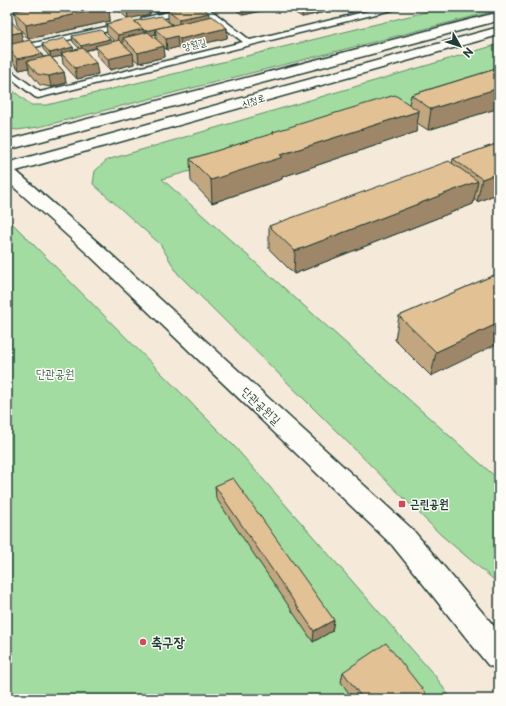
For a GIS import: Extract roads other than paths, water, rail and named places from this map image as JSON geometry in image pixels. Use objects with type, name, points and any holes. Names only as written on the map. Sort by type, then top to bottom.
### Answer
[{"type":"street","name":"시청로","points":[[7,145],[499,16]]},
{"type":"street","name":"시청로","points":[[7,168],[499,32]]},
{"type":"street","name":"단관공원길","points":[[7,172],[96,251],[402,537],[499,655]]},
{"type":"lane","points":[[7,51],[202,7],[248,42]]},
{"type":"lane","name":"앙월길","points":[[7,71],[38,95],[393,7]]},
{"type":"place","name":"근린공원","points":[[402,504]]},
{"type":"place","name":"축구장","points":[[143,642]]},
{"type":"park label","name":"단관공원","points":[[55,374]]}]
